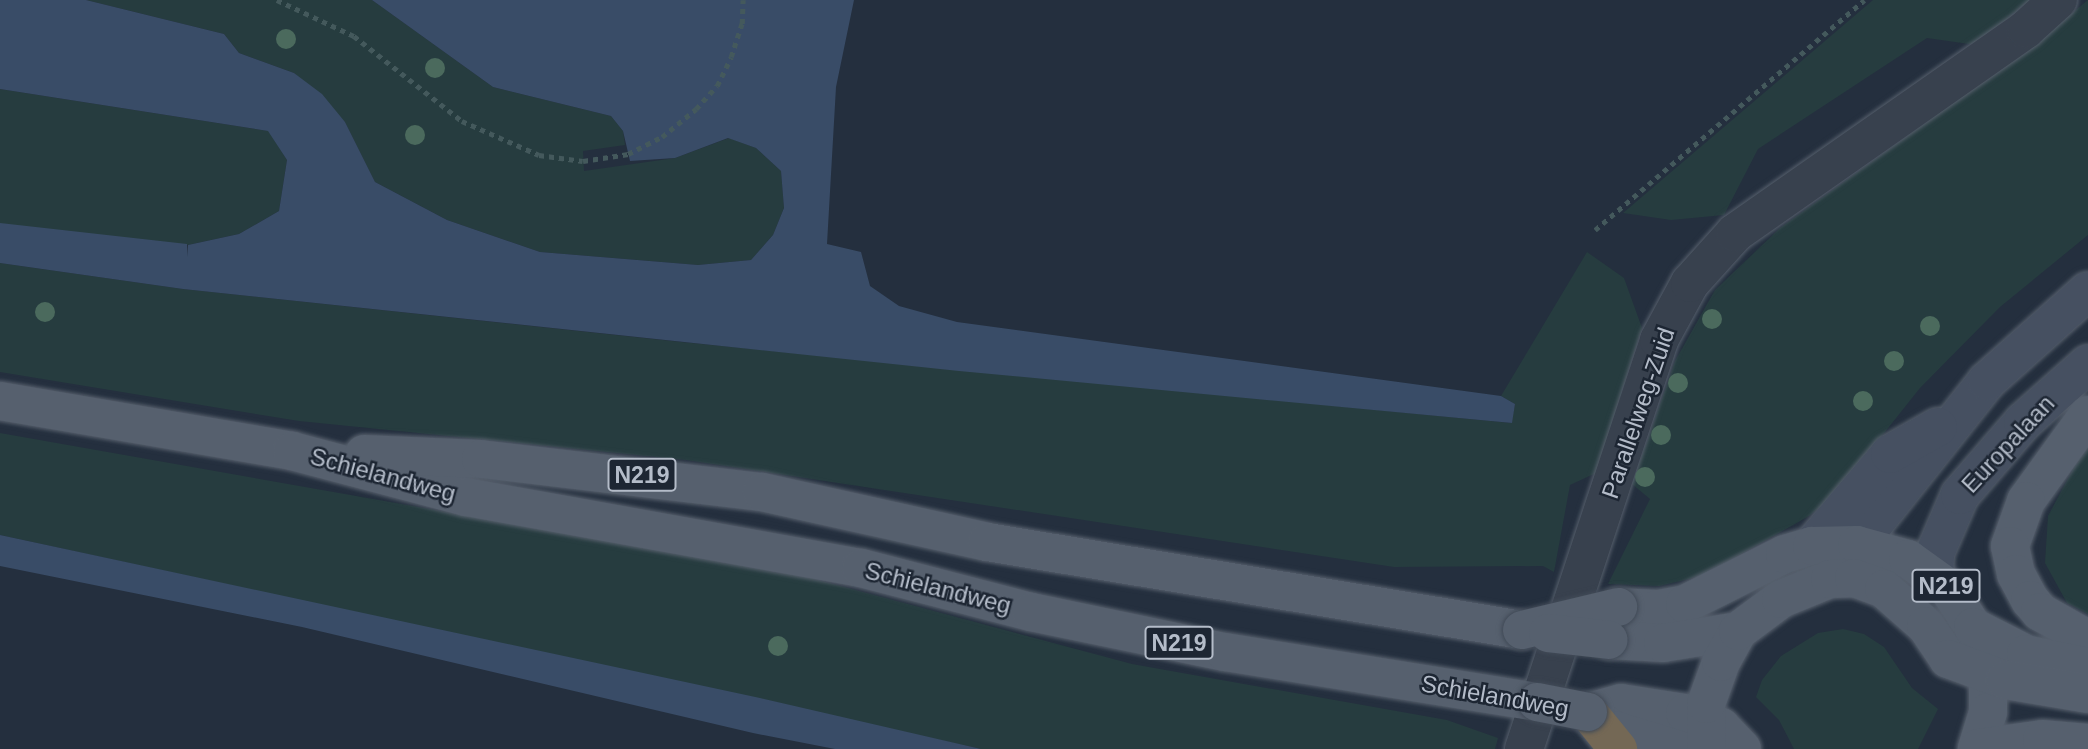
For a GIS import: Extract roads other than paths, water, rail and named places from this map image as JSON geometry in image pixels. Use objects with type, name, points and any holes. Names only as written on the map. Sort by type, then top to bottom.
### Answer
[{"type":"highway","points":[[1588,712],[1618,749]]},
{"type":"main road","points":[[1857,545],[1957,417],[2033,337],[2088,291]]},
{"type":"main road","name":"Europalaan","points":[[1934,575],[1935,553],[1960,495],[2024,422],[2088,364]]},
{"type":"main road","name":"Schielandweg","points":[[0,401],[292,451],[466,497],[861,568],[1031,612],[1225,652],[1588,712],[1614,730],[1677,749]]},
{"type":"main road","points":[[2088,415],[2026,501],[2010,546],[2016,574],[2040,612],[2088,639]]},
{"type":"main road","points":[[1812,547],[1890,454],[1957,417]]},
{"type":"main road","name":"Schielandweg","points":[[292,451],[481,459],[762,492],[987,542],[1521,630],[1613,624],[1658,609],[1685,604],[1746,576],[1785,554],[1812,547]]},
{"type":"main road","name":"N219","points":[[1830,579],[1857,545]]},
{"type":"main road","name":"N219","points":[[1812,547],[1857,545],[1908,559],[1934,575],[1964,608],[1973,627],[1988,676],[1988,712],[1978,748],[2042,739],[2088,743]]},
{"type":"main road","name":"N219","points":[[1723,741],[1711,687],[1738,632],[1781,599],[1830,579],[1854,578],[1884,589],[1926,626],[1948,659],[1988,676],[2088,694]]},
{"type":"main road","name":"Schielandweg","points":[[1613,624],[1663,643],[1738,632]]},
{"type":"main road","name":"N219","points":[[1973,627],[2026,654],[2088,667]]},
{"type":"main road","name":"Schielandweg","points":[[1588,712],[1621,703],[1723,741]]},
{"type":"street","name":"Parallelweg-Zuid","points":[[1524,749],[1659,340],[1690,283],[1735,233],[2026,29],[2059,0]]},
{"type":"water","points":[[0,0],[86,0],[224,34],[239,53],[294,73],[322,94],[345,122],[375,182],[447,220],[540,252],[698,265],[751,260],[773,235],[784,208],[781,171],[756,148],[728,138],[675,158],[630,161],[623,131],[611,116],[493,87],[372,0],[854,0],[836,87],[827,244],[861,252],[870,286],[899,306],[957,322],[1501,396],[1515,404],[1512,423],[959,371],[183,289],[0,263],[0,223],[187,244],[187,257],[188,245],[239,234],[279,211],[287,160],[268,131],[0,89]]},
{"type":"water","points":[[0,535],[760,698],[981,749],[835,749],[753,733],[302,627],[0,566]]}]
